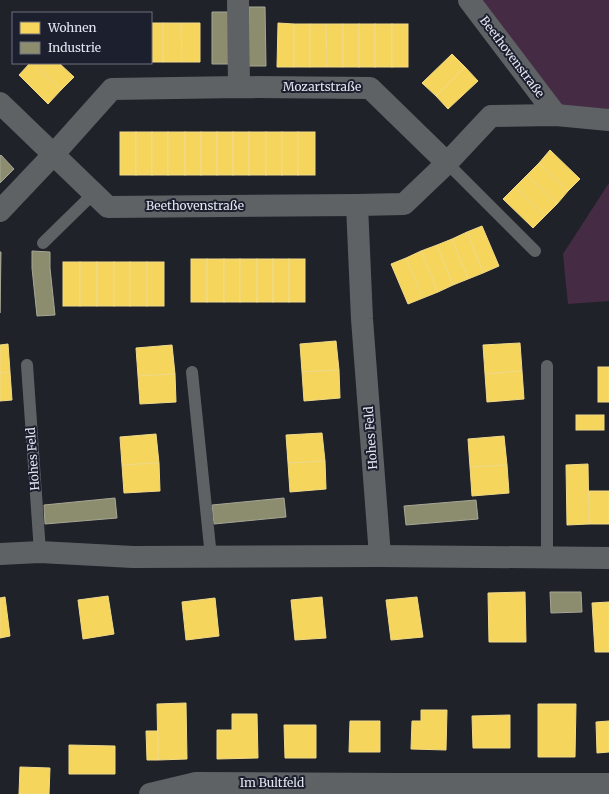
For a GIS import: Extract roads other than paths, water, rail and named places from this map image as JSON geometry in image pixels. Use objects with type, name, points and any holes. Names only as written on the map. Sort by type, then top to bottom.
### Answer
[{"type":"street","points":[[238,0],[239,87]]},
{"type":"street","name":"Beethovenstraße","points":[[469,0],[556,115]]},
{"type":"street","name":"Mozartstraße","points":[[53,155],[112,89],[239,87],[370,88],[447,163]]},
{"type":"street","name":"Beethovenstraße","points":[[0,103],[108,206],[357,206],[404,204],[447,163],[491,116],[556,115],[609,120]]},
{"type":"street","points":[[0,211],[53,155]]},
{"type":"street","name":"Hohes Feld","points":[[357,206],[362,319],[380,556]]},
{"type":"street","points":[[0,554],[40,552],[133,557],[380,556],[609,558]]},
{"type":"street","name":"Im Bultfeld","points":[[150,794],[196,783],[396,789],[609,784]]},
{"type":"lane","points":[[447,163],[535,251]]},
{"type":"lane","points":[[43,243],[94,194]]},
{"type":"lane","name":"Hohes Feld","points":[[27,365],[40,552]]},
{"type":"lane","points":[[547,366],[547,557]]},
{"type":"lane","points":[[192,372],[211,557]]}]
